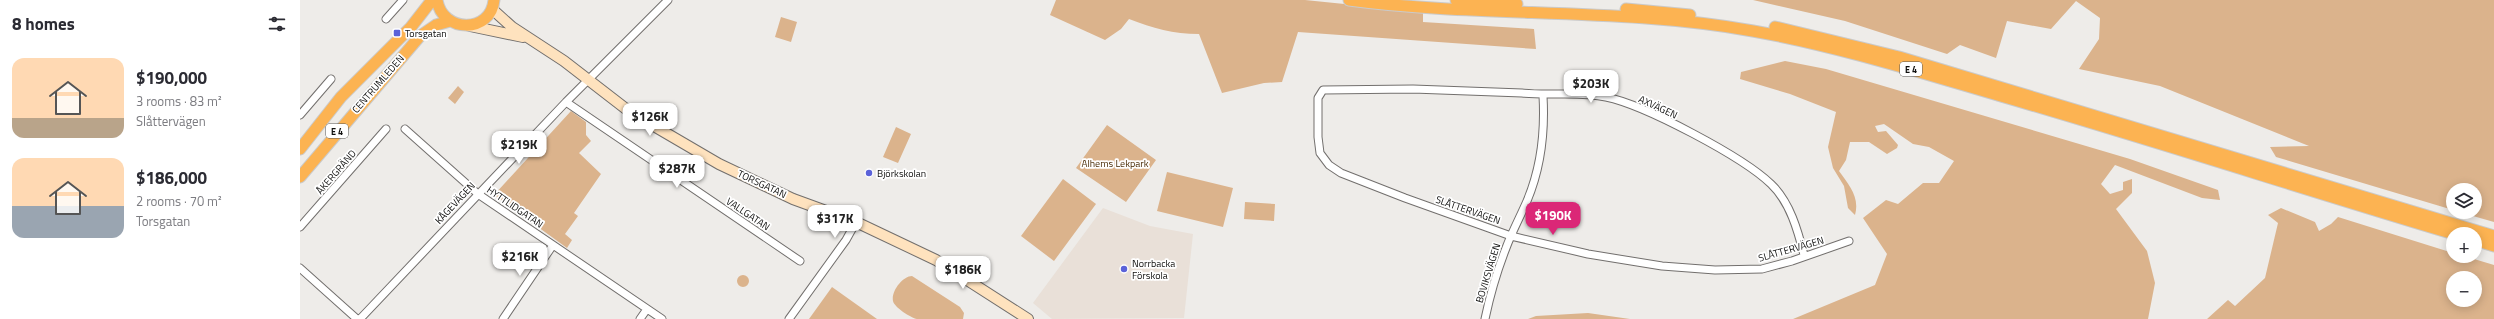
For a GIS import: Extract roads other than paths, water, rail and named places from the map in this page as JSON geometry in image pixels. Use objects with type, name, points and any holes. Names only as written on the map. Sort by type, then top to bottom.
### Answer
[{"type":"highway","name":"CENTRUMLEDEN","points":[[300,149],[341,97],[411,27],[432,0]]},
{"type":"highway","points":[[437,0],[441,12],[450,22],[470,26],[483,20],[493,5]]},
{"type":"highway","name":"E 4","points":[[1349,0],[1420,6],[1640,18],[1702,24],[1793,38],[1914,69],[2446,232]]},
{"type":"highway","name":"E 4","points":[[1456,0],[1644,10],[1700,16],[1790,30],[1836,40],[1992,84],[2494,236]]},
{"type":"highway","name":"CENTRUMLEDEN","points":[[300,177],[420,36],[436,25],[450,22]]},
{"type":"highway","points":[[2482,242],[2494,246]]},
{"type":"main road","name":"TORSGATAN","points":[[493,5],[529,38],[588,79],[630,112],[719,164],[793,199],[856,222],[936,260],[1028,319]]},
{"type":"main road","name":"TORSGATAN","points":[[470,26],[529,38]]},
{"type":"street","points":[[386,19],[403,0]]},
{"type":"street","name":"KÅGEVÄGEN","points":[[358,319],[588,79],[668,0]]},
{"type":"street","points":[[300,115],[331,79]]},
{"type":"street","name":"AXVÄGEN","points":[[1323,90],[1413,89],[1543,96],[1585,94],[1607,97],[1669,122],[1730,155],[1772,185],[1783,199],[1800,237],[1804,255]]},
{"type":"street","name":"SLÅTTERVÄGEN","points":[[1323,90],[1318,98],[1318,136],[1320,153],[1329,165],[1341,173],[1405,198],[1511,236],[1588,254],[1662,266],[1715,270],[1762,269],[1792,261],[1804,255],[1849,241]]},
{"type":"street","name":"BOVIKSVÄGEN","points":[[1485,319],[1496,275],[1511,236],[1528,199],[1540,156],[1544,121],[1543,96]]},
{"type":"street","name":"VALLGATAN","points":[[566,102],[800,261]]},
{"type":"street","name":"ÅKERGRÄND","points":[[300,227],[386,129]]},
{"type":"street","name":"HYTTLIDGATAN","points":[[405,129],[478,194],[662,319]]},
{"type":"street","points":[[789,319],[846,240],[856,222]]},
{"type":"street","points":[[503,319],[553,245]]},
{"type":"street","points":[[300,268],[358,319]]},
{"type":"street","points":[[640,319],[647,309]]},
{"type":"place","name":"Torsgatan","points":[[397,33]]},
{"type":"place","name":"Björkskolan","points":[[869,173]]},
{"type":"place","name":"Norrbacka Förskola","points":[[1124,269]]},
{"type":"park label","name":"Alhems Lekpark","points":[[1115,163]]}]
